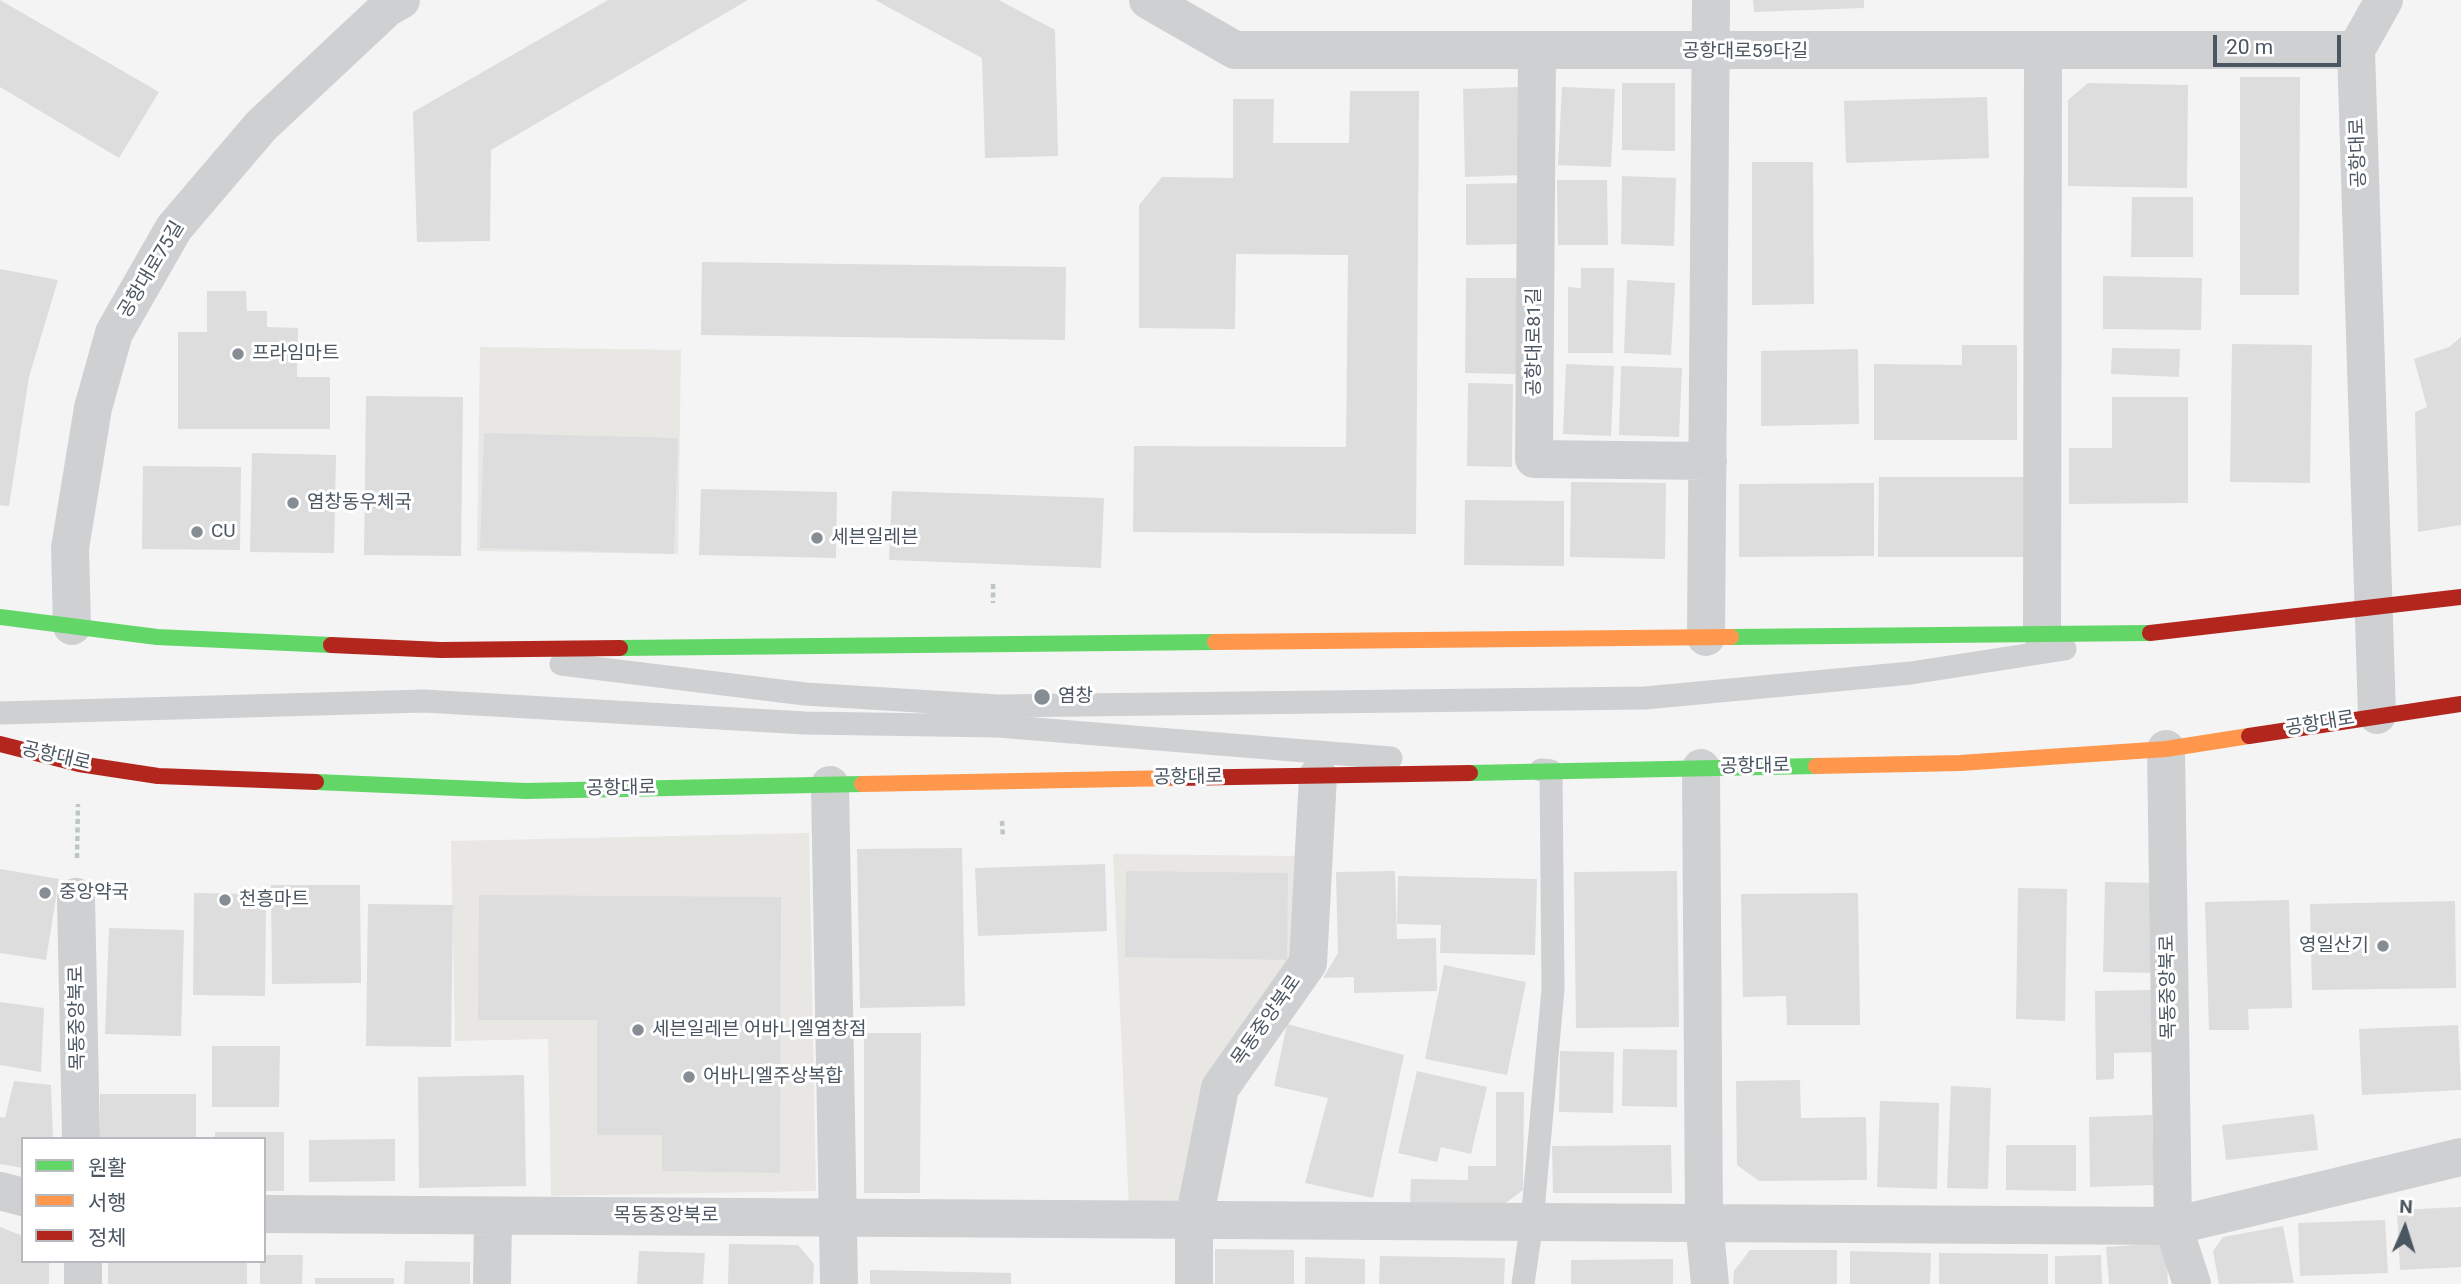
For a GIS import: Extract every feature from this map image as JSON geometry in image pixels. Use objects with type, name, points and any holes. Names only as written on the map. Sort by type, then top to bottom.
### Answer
[{"type":"main road","points":[[0,617],[157,637],[441,650],[2165,634],[2461,597]]},
{"type":"main road","name":"공항대로","points":[[0,744],[79,764],[158,776],[526,791],[1960,763],[2166,749],[2461,704]]},
{"type":"street","name":"공항대로75길","points":[[72,626],[70,548],[93,408],[114,333],[174,228],[261,126],[387,8],[401,0]]},
{"type":"street","name":"공항대로59다길","points":[[1148,0],[1235,50],[2356,50]]},
{"type":"street","points":[[1706,637],[1711,0]]},
{"type":"street","points":[[2356,50],[2384,0]]},
{"type":"street","name":"공항대로","points":[[2356,50],[2377,715]]},
{"type":"street","name":"공항대로81길","points":[[1537,51],[1534,458],[1708,461]]},
{"type":"street","points":[[2042,634],[2043,52]]},
{"type":"street","name":"목동중앙북로","points":[[2166,749],[2173,1226],[2192,1284]]},
{"type":"street","points":[[1701,768],[1704,1222],[1710,1284]]},
{"type":"street","name":"목동중앙북로","points":[[1194,1220],[1220,1088],[1308,963],[1318,776]]},
{"type":"street","points":[[830,785],[839,1284]]},
{"type":"street","name":"목동중앙북로","points":[[76,897],[81,1137]]},
{"type":"street","name":"목동중앙북로","points":[[266,1214],[2173,1226],[2461,1157]]},
{"type":"street","points":[[0,1191],[21,1196]]},
{"type":"street","points":[[492,1284],[493,1216]]},
{"type":"street","points":[[1194,1220],[1194,1284]]},
{"type":"street","points":[[83,1263],[83,1284]]},
{"type":"lane","points":[[441,650],[805,694],[998,706],[1646,698],[1911,673],[2165,634]]},
{"type":"lane","points":[[0,713],[424,701],[805,723],[998,726],[1551,771],[1553,989],[1532,1222],[1523,1284]]},
{"type":"path","points":[[76,897],[79,764]]},
{"type":"shaded area","points":[[480,347],[681,350],[678,554],[477,551]]},
{"type":"shaded area","points":[[809,833],[816,1191],[551,1196],[548,1039],[455,1041],[451,841]]},
{"type":"shaded area","points":[[1113,854],[1298,856],[1298,959],[1184,1209],[1129,1209]]},
{"type":"building","points":[[0,0],[159,92],[119,158],[0,87]]},
{"type":"building","points":[[608,0],[748,0],[491,150],[490,241],[417,242],[413,112]]},
{"type":"building","points":[[875,0],[999,0],[1055,30],[1058,156],[985,158],[982,58]]},
{"type":"building","points":[[1753,0],[1864,0],[1864,8],[1754,12]]},
{"type":"building","points":[[2240,77],[2300,77],[2299,295],[2240,295]]},
{"type":"building","points":[[1622,83],[1675,83],[1675,151],[1622,150]]},
{"type":"building","points":[[2088,83],[2188,85],[2187,188],[2068,186],[2068,100]]},
{"type":"building","points":[[1520,87],[1522,175],[1465,177],[1463,89]]},
{"type":"building","points":[[1562,87],[1615,89],[1611,167],[1558,165]]},
{"type":"building","points":[[1350,91],[1419,91],[1416,534],[1133,532],[1134,446],[1346,447],[1348,255],[1236,254],[1235,329],[1139,328],[1139,205],[1162,177],[1233,178],[1233,99],[1274,99],[1273,143],[1349,143]]},
{"type":"building","points":[[1987,97],[1989,158],[1846,163],[1844,101]]},
{"type":"building","points":[[1752,162],[1813,162],[1814,304],[1752,305]]},
{"type":"building","points":[[1622,176],[1676,178],[1674,246],[1621,244]]},
{"type":"building","points":[[1557,180],[1607,180],[1608,245],[1558,245]]},
{"type":"building","points":[[1524,183],[1524,244],[1466,245],[1466,184]]},
{"type":"building","points":[[2132,197],[2193,197],[2193,257],[2131,257]]},
{"type":"building","points":[[702,262],[1066,267],[1065,340],[701,335]]},
{"type":"building","points":[[1581,268],[1614,268],[1613,353],[1568,353],[1568,287],[1581,288]]},
{"type":"building","points":[[0,269],[58,280],[29,377],[9,506],[0,505]]},
{"type":"building","points":[[2103,276],[2202,278],[2201,330],[2103,329]]},
{"type":"building","points":[[1466,278],[1518,278],[1517,374],[1465,373]]},
{"type":"building","points":[[1627,280],[1675,283],[1671,355],[1624,353]]},
{"type":"building","name":"프라임마트","points":[[207,291],[246,291],[247,311],[267,311],[267,327],[298,328],[297,377],[330,377],[330,429],[178,429],[178,332],[207,332]]},
{"type":"building","points":[[2461,337],[2461,525],[2418,532],[2415,412],[2427,407],[2414,359],[2449,347]]},
{"type":"building","points":[[2232,344],[2312,345],[2310,483],[2230,482]]},
{"type":"building","points":[[1962,345],[2017,345],[2017,440],[1874,440],[1874,364],[1962,365]]},
{"type":"building","points":[[2112,348],[2180,349],[2179,377],[2111,374]]},
{"type":"building","points":[[1858,349],[1859,424],[1761,426],[1761,351]]},
{"type":"building","points":[[1566,364],[1614,366],[1611,436],[1563,434]]},
{"type":"building","points":[[1621,366],[1682,368],[1679,437],[1619,435]]},
{"type":"building","points":[[1468,383],[1513,384],[1512,467],[1467,466]]},
{"type":"building","points":[[366,396],[463,397],[461,556],[364,555]]},
{"type":"building","points":[[2112,397],[2188,397],[2188,503],[2069,504],[2069,448],[2112,448]]},
{"type":"building","points":[[484,433],[678,438],[674,554],[480,548]]},
{"type":"building","name":"염창동우체국","points":[[252,453],[336,455],[334,553],[250,552]]},
{"type":"building","points":[[143,466],[241,467],[240,550],[142,549]]},
{"type":"building","points":[[1879,477],[2027,477],[2027,557],[1878,557]]},
{"type":"building","points":[[1571,482],[1666,483],[1665,559],[1570,557]]},
{"type":"building","points":[[1874,483],[1874,556],[1739,557],[1739,484]]},
{"type":"building","points":[[701,489],[837,492],[836,558],[699,555]]},
{"type":"building","points":[[892,491],[1104,498],[1101,568],[889,560]]},
{"type":"building","points":[[1465,500],[1564,501],[1564,566],[1464,565]]},
{"type":"building","points":[[962,848],[965,1006],[860,1008],[857,849]]},
{"type":"building","points":[[1105,864],[1107,931],[978,936],[975,868]]},
{"type":"building","points":[[0,869],[59,879],[46,960],[0,953]]},
{"type":"building","points":[[1126,871],[1288,873],[1287,960],[1125,957]]},
{"type":"building","points":[[1395,871],[1397,939],[1436,938],[1437,991],[1354,993],[1354,977],[1323,978],[1338,953],[1336,872]]},
{"type":"building","points":[[1677,871],[1679,1027],[1576,1028],[1574,872]]},
{"type":"building","points":[[1398,876],[1537,879],[1535,955],[1440,953],[1441,925],[1397,924]]},
{"type":"building","points":[[2105,882],[2158,883],[2157,973],[2103,972]]},
{"type":"building","points":[[271,885],[360,885],[361,983],[272,984]]},
{"type":"building","points":[[2018,888],[2067,889],[2065,1021],[2016,1019]]},
{"type":"building","points":[[194,893],[266,894],[265,996],[193,995]]},
{"type":"building","points":[[1858,893],[1860,1025],[1787,1025],[1786,996],[1743,997],[1741,894]]},
{"type":"building","name":"어바니엘주상복합","points":[[479,895],[781,897],[780,1173],[662,1171],[662,1135],[597,1135],[597,1020],[478,1020]]},
{"type":"building","points":[[2289,900],[2292,1008],[2248,1009],[2249,1030],[2209,1030],[2205,902]]},
{"type":"building","name":"영일산기","points":[[2455,901],[2456,988],[2312,990],[2310,904]]},
{"type":"building","points":[[368,904],[453,905],[451,1047],[366,1046]]},
{"type":"building","points":[[109,928],[184,930],[181,1036],[105,1034]]},
{"type":"building","points":[[1444,965],[1526,982],[1507,1075],[1425,1059]]},
{"type":"building","points":[[2154,990],[2155,1052],[2114,1053],[2114,1079],[2096,1080],[2095,991]]},
{"type":"building","points":[[0,1002],[44,1008],[41,1072],[0,1065]]},
{"type":"building","points":[[1287,1024],[1404,1055],[1373,1198],[1305,1183],[1328,1098],[1274,1086]]},
{"type":"building","points":[[2458,1025],[2461,1090],[2362,1095],[2359,1029]]},
{"type":"building","points":[[864,1033],[921,1033],[920,1193],[864,1193]]},
{"type":"building","points":[[212,1046],[280,1046],[279,1107],[212,1107]]},
{"type":"building","points":[[1623,1049],[1677,1050],[1677,1107],[1622,1106]]},
{"type":"building","points":[[1560,1051],[1614,1052],[1613,1113],[1559,1112]]},
{"type":"building","points":[[1417,1071],[1487,1087],[1471,1154],[1441,1147],[1437,1162],[1398,1153]]},
{"type":"building","points":[[524,1075],[526,1186],[419,1188],[418,1077]]},
{"type":"building","points":[[1800,1080],[1801,1118],[1866,1117],[1867,1180],[1759,1181],[1737,1165],[1736,1081]]},
{"type":"building","points":[[14,1081],[51,1085],[53,1137],[21,1137],[21,1168],[0,1164],[0,1117],[5,1118]]},
{"type":"building","points":[[1951,1086],[1991,1088],[1988,1189],[1947,1188]]},
{"type":"building","points":[[1496,1092],[1524,1092],[1523,1190],[1503,1205],[1410,1205],[1411,1179],[1468,1180],[1468,1166],[1496,1166]]},
{"type":"building","points":[[100,1094],[196,1094],[196,1137],[100,1137]]},
{"type":"building","points":[[1880,1101],[1939,1103],[1937,1189],[1877,1187]]},
{"type":"building","points":[[2314,1114],[2318,1150],[2226,1160],[2222,1125]]},
{"type":"building","points":[[2152,1115],[2154,1185],[2090,1187],[2089,1117]]},
{"type":"building","points":[[215,1132],[284,1132],[284,1191],[266,1191],[266,1137],[215,1137]]},
{"type":"building","points":[[395,1139],[395,1181],[309,1182],[309,1140]]},
{"type":"building","points":[[1671,1145],[1672,1193],[1553,1193],[1552,1146]]},
{"type":"building","points":[[2006,1145],[2076,1145],[2076,1191],[2006,1190]]},
{"type":"building","points":[[2461,1207],[2461,1267],[2400,1270],[2397,1210]]},
{"type":"building","points":[[2385,1220],[2388,1273],[2300,1276],[2298,1223]]},
{"type":"building","points":[[2283,1226],[2294,1283],[2219,1284],[2213,1251],[2223,1237]]},
{"type":"building","points":[[0,1227],[21,1235],[21,1263],[49,1263],[49,1284],[0,1284]]},
{"type":"building","points":[[2166,1243],[2168,1284],[2109,1284],[2106,1247]]},
{"type":"building","points":[[729,1244],[798,1245],[814,1264],[813,1284],[728,1284]]},
{"type":"building","points":[[1215,1249],[1294,1250],[1294,1284],[1215,1284]]},
{"type":"building","points":[[1750,1250],[1837,1250],[1837,1284],[1733,1284],[1734,1271]]},
{"type":"building","points":[[639,1251],[705,1253],[703,1284],[637,1284]]},
{"type":"building","points":[[1850,1251],[1931,1253],[1930,1284],[1850,1284]]},
{"type":"building","points":[[1939,1253],[2048,1254],[2048,1284],[1939,1284]]},
{"type":"building","points":[[266,1255],[303,1255],[302,1284],[260,1284],[260,1263],[266,1263]]},
{"type":"building","points":[[2101,1255],[2102,1284],[2055,1284],[2055,1256]]},
{"type":"building","points":[[1380,1256],[1505,1258],[1504,1284],[1379,1284]]},
{"type":"building","points":[[1305,1257],[1365,1259],[1365,1284],[1305,1284]]},
{"type":"building","points":[[1673,1259],[1673,1284],[1571,1284],[1571,1260]]},
{"type":"building","points":[[405,1261],[470,1262],[470,1284],[404,1284]]},
{"type":"building","points":[[108,1263],[247,1263],[247,1284],[108,1284]]},
{"type":"building","points":[[870,1270],[1011,1273],[1011,1284],[870,1284]]},
{"type":"building","points":[[315,1278],[394,1278],[394,1284],[315,1284]]},
{"type":"traffic: fast","points":[[0,617],[157,637],[331,645]]},
{"type":"traffic: fast","points":[[1731,637],[2150,633]]},
{"type":"traffic: fast","points":[[620,648],[1215,642]]},
{"type":"traffic: fast","points":[[1470,773],[1816,766]]},
{"type":"traffic: fast","points":[[316,782],[526,791],[862,784]]},
{"type":"traffic: slow","points":[[1215,642],[1731,637]]},
{"type":"traffic: slow","points":[[1816,766],[1960,763],[2166,749],[2249,736]]},
{"type":"traffic: slow","points":[[862,784],[1175,778]]},
{"type":"traffic: jam","points":[[2150,633],[2461,597]]},
{"type":"traffic: jam","points":[[331,645],[441,650],[620,648]]},
{"type":"traffic: jam","points":[[2249,736],[2461,704]]},
{"type":"traffic: jam","points":[[0,744],[79,764],[158,776],[316,782]]},
{"type":"traffic: jam","points":[[1175,778],[1470,773]]},
{"type":"place","name":"프라임마트","points":[[238,354]]},
{"type":"place","name":"염창동우체국","points":[[293,503]]},
{"type":"place","name":"CU","points":[[197,532]]},
{"type":"place","name":"세븐일레븐","points":[[817,538]]},
{"type":"place","name":"염창","points":[[1042,697]]},
{"type":"place","name":"중앙약국","points":[[45,893]]},
{"type":"place","name":"천흥마트","points":[[225,900]]},
{"type":"place","name":"영일산기","points":[[2383,946]]},
{"type":"place","name":"세븐일레븐 어바니엘염창점","points":[[638,1030]]},
{"type":"place","name":"어바니엘주상복합","points":[[689,1077]]}]
